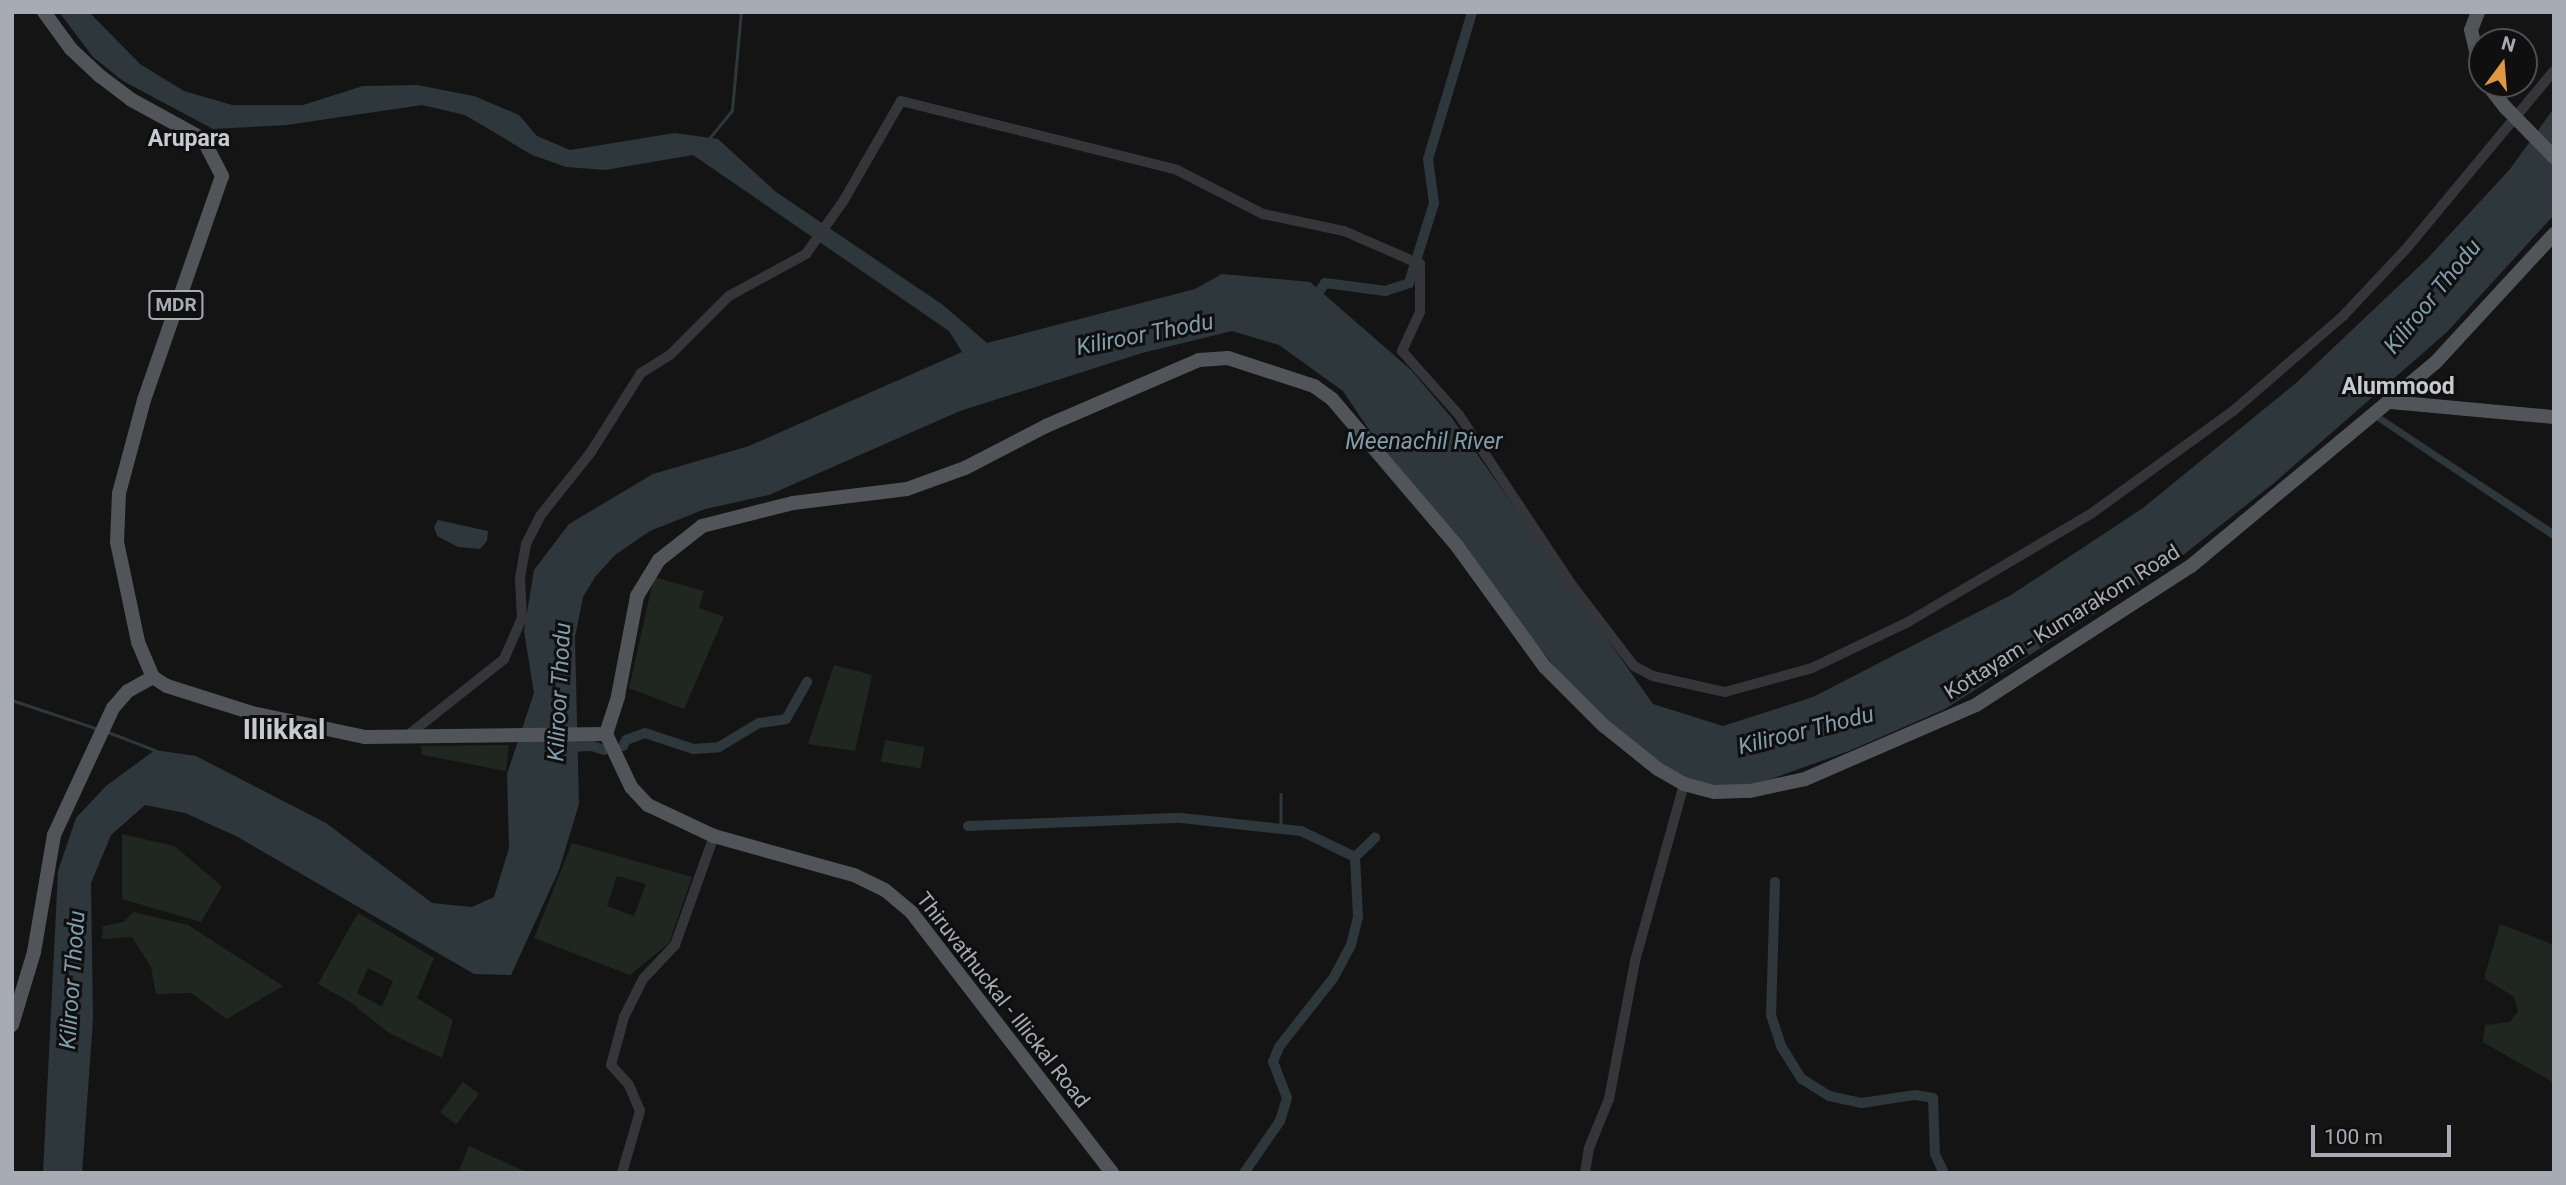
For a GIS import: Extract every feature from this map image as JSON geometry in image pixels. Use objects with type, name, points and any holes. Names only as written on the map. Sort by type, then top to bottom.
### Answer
[{"type":"main road","name":"MDR","points":[[44,12],[71,49],[100,76],[130,99],[203,139],[222,176],[144,400],[119,493],[117,542],[138,642],[153,677]]},
{"type":"main road","points":[[2498,98],[2554,157]]},
{"type":"main road","name":"Kottayam - Kumarakom Road","points":[[601,735],[618,696],[637,596],[659,560],[702,526],[793,503],[907,489],[965,468],[1046,426],[1199,360],[1228,358],[1314,386],[1332,399],[1457,546],[1552,675],[1619,739],[1684,784],[1734,793],[1814,777],[1976,705],[2190,566],[2435,363],[2554,234]]},
{"type":"main road","points":[[2391,402],[2554,417]]},
{"type":"main road","points":[[12,1025],[34,952],[50,845],[113,708],[128,691],[153,677],[195,696],[305,726],[365,737],[601,735]]},
{"type":"main road","name":"Thiruvathuckal - Illickal Road","points":[[601,735],[631,787],[648,805],[714,836],[854,875],[885,890],[912,913],[947,955],[1112,1173]]},
{"type":"street","points":[[407,736],[504,659],[522,618],[520,578],[526,544],[540,516],[591,452],[640,373],[670,355],[729,296],[806,254],[844,200],[899,103],[905,100],[1177,170],[1263,214],[1344,231],[1420,264],[1420,312],[1402,351],[1459,415],[1572,585],[1634,666],[1653,676],[1725,692],[1812,668],[1908,622],[2092,513],[2233,411],[2343,316],[2406,249],[2554,71]]},
{"type":"street","points":[[1585,1173],[1589,1148],[1609,1099],[1635,961],[1684,784]]},
{"type":"street","points":[[621,1173],[640,1111],[629,1086],[611,1065],[622,1024],[643,979],[675,945],[714,836]]},
{"type":"shaded area","points":[[654,577],[704,591],[699,608],[724,617],[684,709],[629,688]]},
{"type":"shaded area","points":[[834,665],[872,675],[855,751],[808,744]]},
{"type":"shaded area","points":[[885,740],[924,747],[921,769],[881,762]]},
{"type":"shaded area","points":[[509,745],[506,771],[422,755],[421,746]]},
{"type":"shaded area","points":[[122,834],[174,846],[222,886],[201,922],[122,899]]},
{"type":"shaded area","points":[[572,843],[692,877],[669,943],[630,975],[534,938]],"holes":[[[617,876],[646,884],[634,916],[607,906]]]},
{"type":"shaded area","points":[[133,912],[188,925],[283,986],[227,1019],[191,993],[156,994],[151,967],[132,937],[102,939],[103,926],[124,922]]},
{"type":"shaded area","points":[[358,913],[434,958],[417,998],[453,1020],[442,1058],[389,1033],[350,1002],[318,984]],"holes":[[[368,968],[393,981],[382,1007],[357,993]]]},
{"type":"shaded area","points":[[2500,924],[2554,945],[2554,1083],[2483,1042],[2485,1025],[2510,1022],[2518,1011],[2514,997],[2484,978]]},
{"type":"shaded area","points":[[463,1082],[479,1094],[456,1124],[440,1112]]},
{"type":"shaded area","points":[[469,1146],[528,1173],[458,1173]]},
{"type":"water","name":"Meenachil River","points":[[59,12],[89,12],[140,64],[184,91],[232,105],[303,105],[363,86],[417,85],[474,96],[519,115],[537,136],[570,150],[675,133],[718,139],[776,192],[943,305],[987,343],[1195,289],[1222,274],[1310,282],[1411,370],[1451,417],[1653,704],[1723,726],[1813,697],[2011,595],[2143,508],[2296,383],[2427,259],[2510,169],[2554,108],[2554,215],[2447,332],[2274,483],[2168,567],[1945,709],[1849,751],[1740,790],[1696,787],[1612,728],[1569,685],[1384,452],[1343,391],[1279,345],[1232,331],[1142,353],[960,411],[769,495],[705,509],[650,531],[615,555],[595,577],[583,597],[575,637],[579,804],[559,870],[511,975],[474,974],[236,836],[185,813],[145,805],[111,835],[91,883],[93,1019],[82,1173],[43,1173],[58,871],[76,818],[106,786],[155,750],[196,756],[326,823],[432,903],[472,907],[494,897],[509,848],[507,774],[534,693],[524,631],[534,570],[569,524],[653,474],[749,446],[962,352],[949,331],[693,155],[605,170],[566,167],[532,155],[465,115],[422,105],[287,125],[213,129],[123,81],[93,57]]},
{"type":"water","points":[[2382,416],[2554,530],[2554,540],[2376,420]]},
{"type":"water","points":[[438,520],[488,531],[487,541],[480,549],[458,547],[437,536],[434,527]]},
{"type":"waterway","points":[[708,140],[732,110],[741,12]]},
{"type":"waterway","points":[[1314,299],[1325,283],[1385,291],[1409,283],[1434,203],[1428,159],[1472,12]]},
{"type":"waterway","points":[[623,746],[626,740],[645,733],[693,749],[719,747],[759,723],[786,719],[807,682]]},
{"type":"waterway","points":[[12,700],[98,729]]},
{"type":"waterway","points":[[108,732],[155,750]]},
{"type":"waterway","name":"Kiliroor Thodu","points":[[565,747],[592,746],[604,750]]},
{"type":"waterway","points":[[1281,794],[1281,829]]},
{"type":"waterway","points":[[968,826],[1181,818],[1301,831],[1355,857]]},
{"type":"waterway","points":[[1244,1173],[1280,1121],[1287,1098],[1273,1062],[1279,1047],[1334,977],[1351,945],[1358,917],[1355,857],[1375,838]]},
{"type":"waterway","points":[[1775,882],[1771,1015],[1781,1046],[1802,1079],[1829,1096],[1862,1103],[1915,1095],[1933,1098],[1935,1154],[1944,1173]]},
{"type":"district","name":"Arupara","points":[[189,139]]},
{"type":"district","name":"Alummood","points":[[2398,387]]},
{"type":"district","name":"Illikkal","points":[[284,730]]}]
